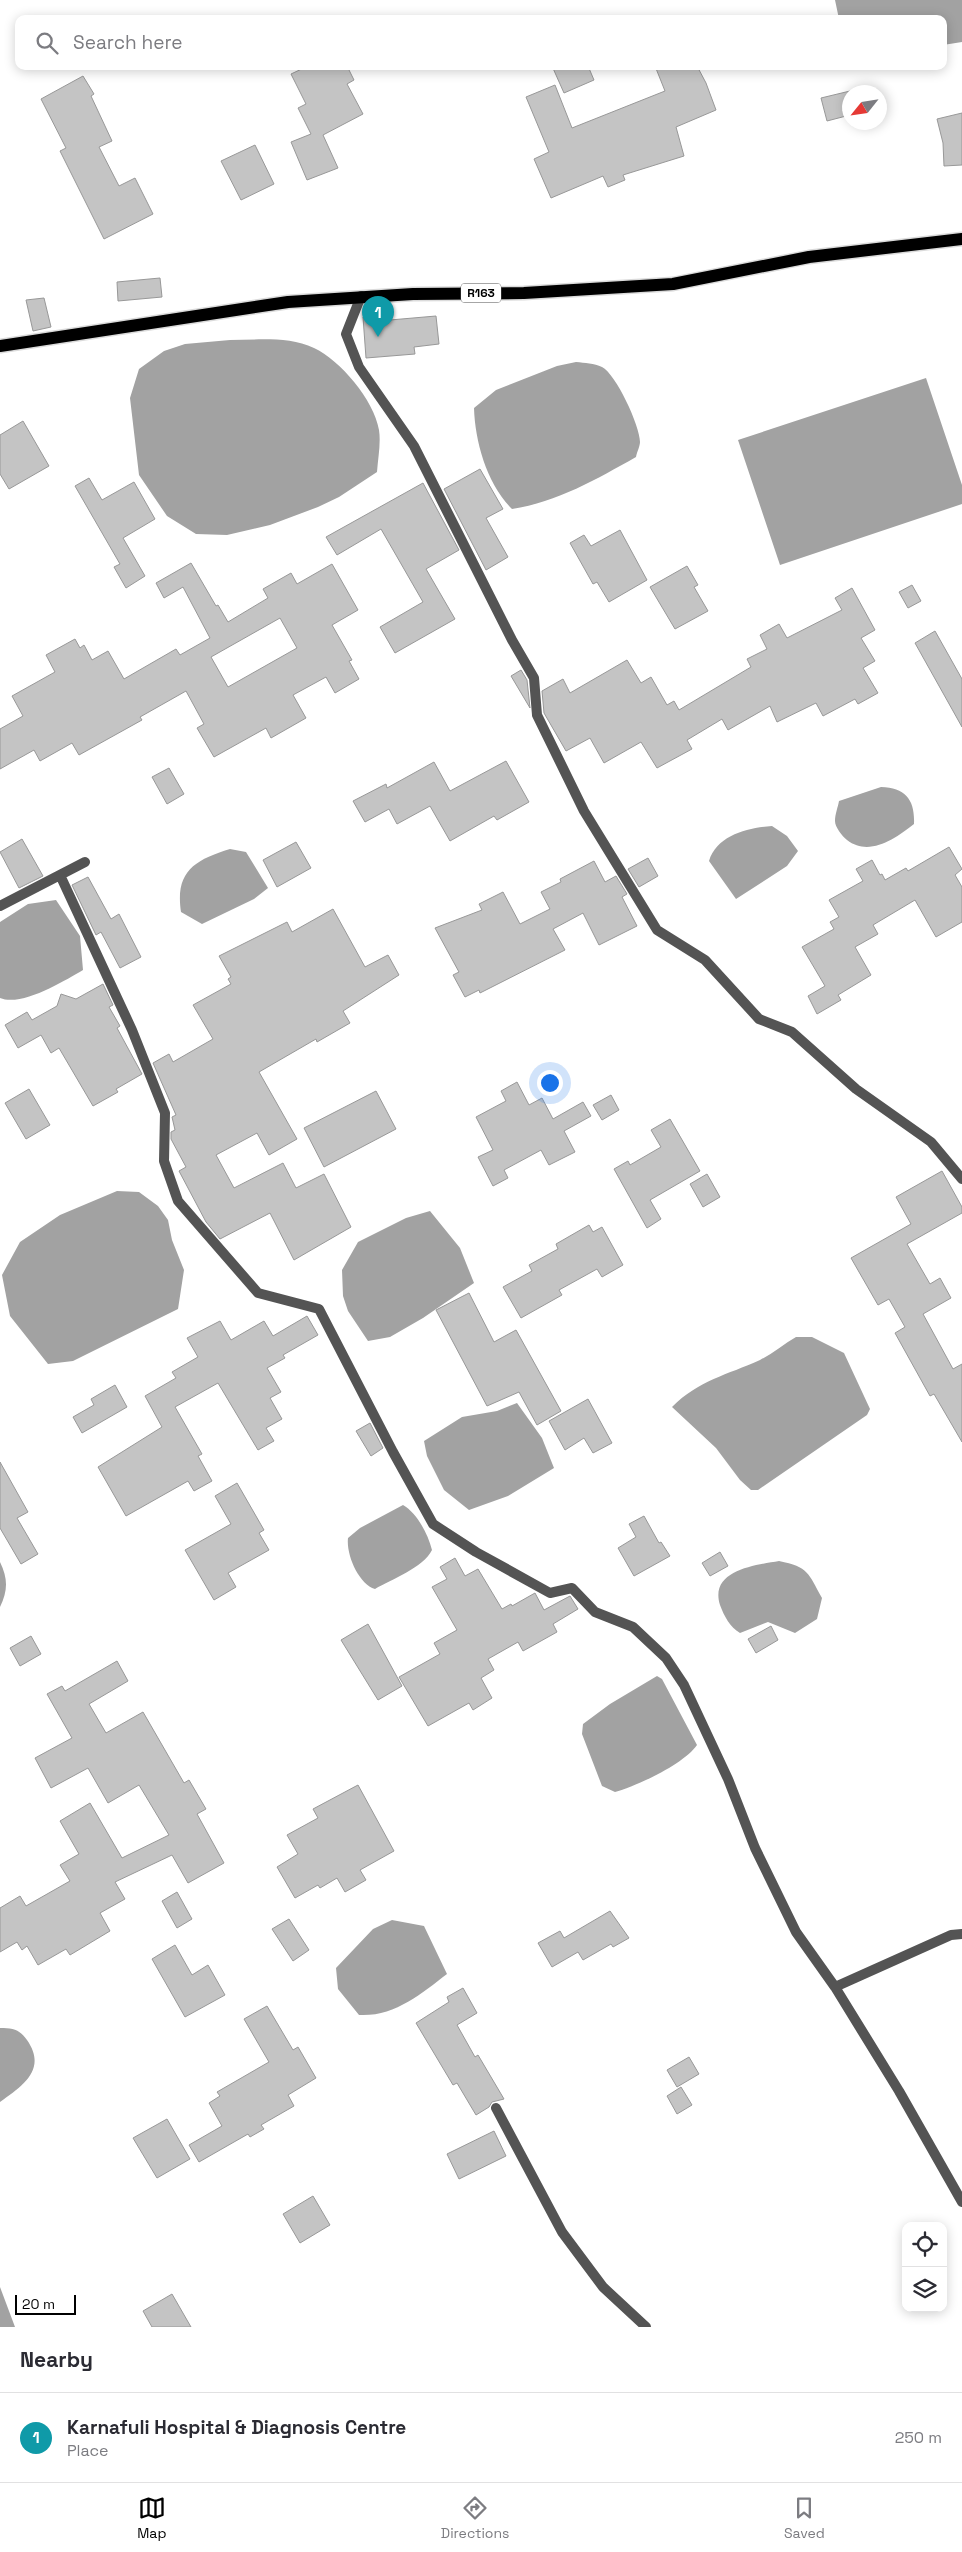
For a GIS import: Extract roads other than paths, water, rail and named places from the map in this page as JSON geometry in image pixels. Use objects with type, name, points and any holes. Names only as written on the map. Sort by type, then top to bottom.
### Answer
[{"type":"main road","name":"R163","points":[[0,346],[288,302],[361,296],[524,293],[673,284],[809,257],[962,239]]},
{"type":"street","points":[[361,296],[346,334],[359,367],[414,446],[512,640],[534,678],[537,715],[584,811],[657,930],[705,960],[759,1019],[792,1032],[856,1089],[931,1142],[962,1179]]},
{"type":"street","points":[[0,906],[86,862]]},
{"type":"street","points":[[60,875],[132,1030],[165,1113],[164,1161],[178,1201],[258,1293],[319,1309],[393,1452],[433,1524],[476,1552],[550,1593],[572,1588],[595,1612],[633,1627],[666,1658],[684,1685],[696,1710],[728,1778],[755,1848],[796,1932],[835,1986],[962,2202]]},
{"type":"street","points":[[835,1986],[951,1935],[962,1934]]},
{"type":"street","points":[[496,2108],[562,2232],[603,2287],[646,2327]]},
{"type":"place","name":"Karnafuli Hospital & Diagnosis Centre","points":[[378,337]]}]
